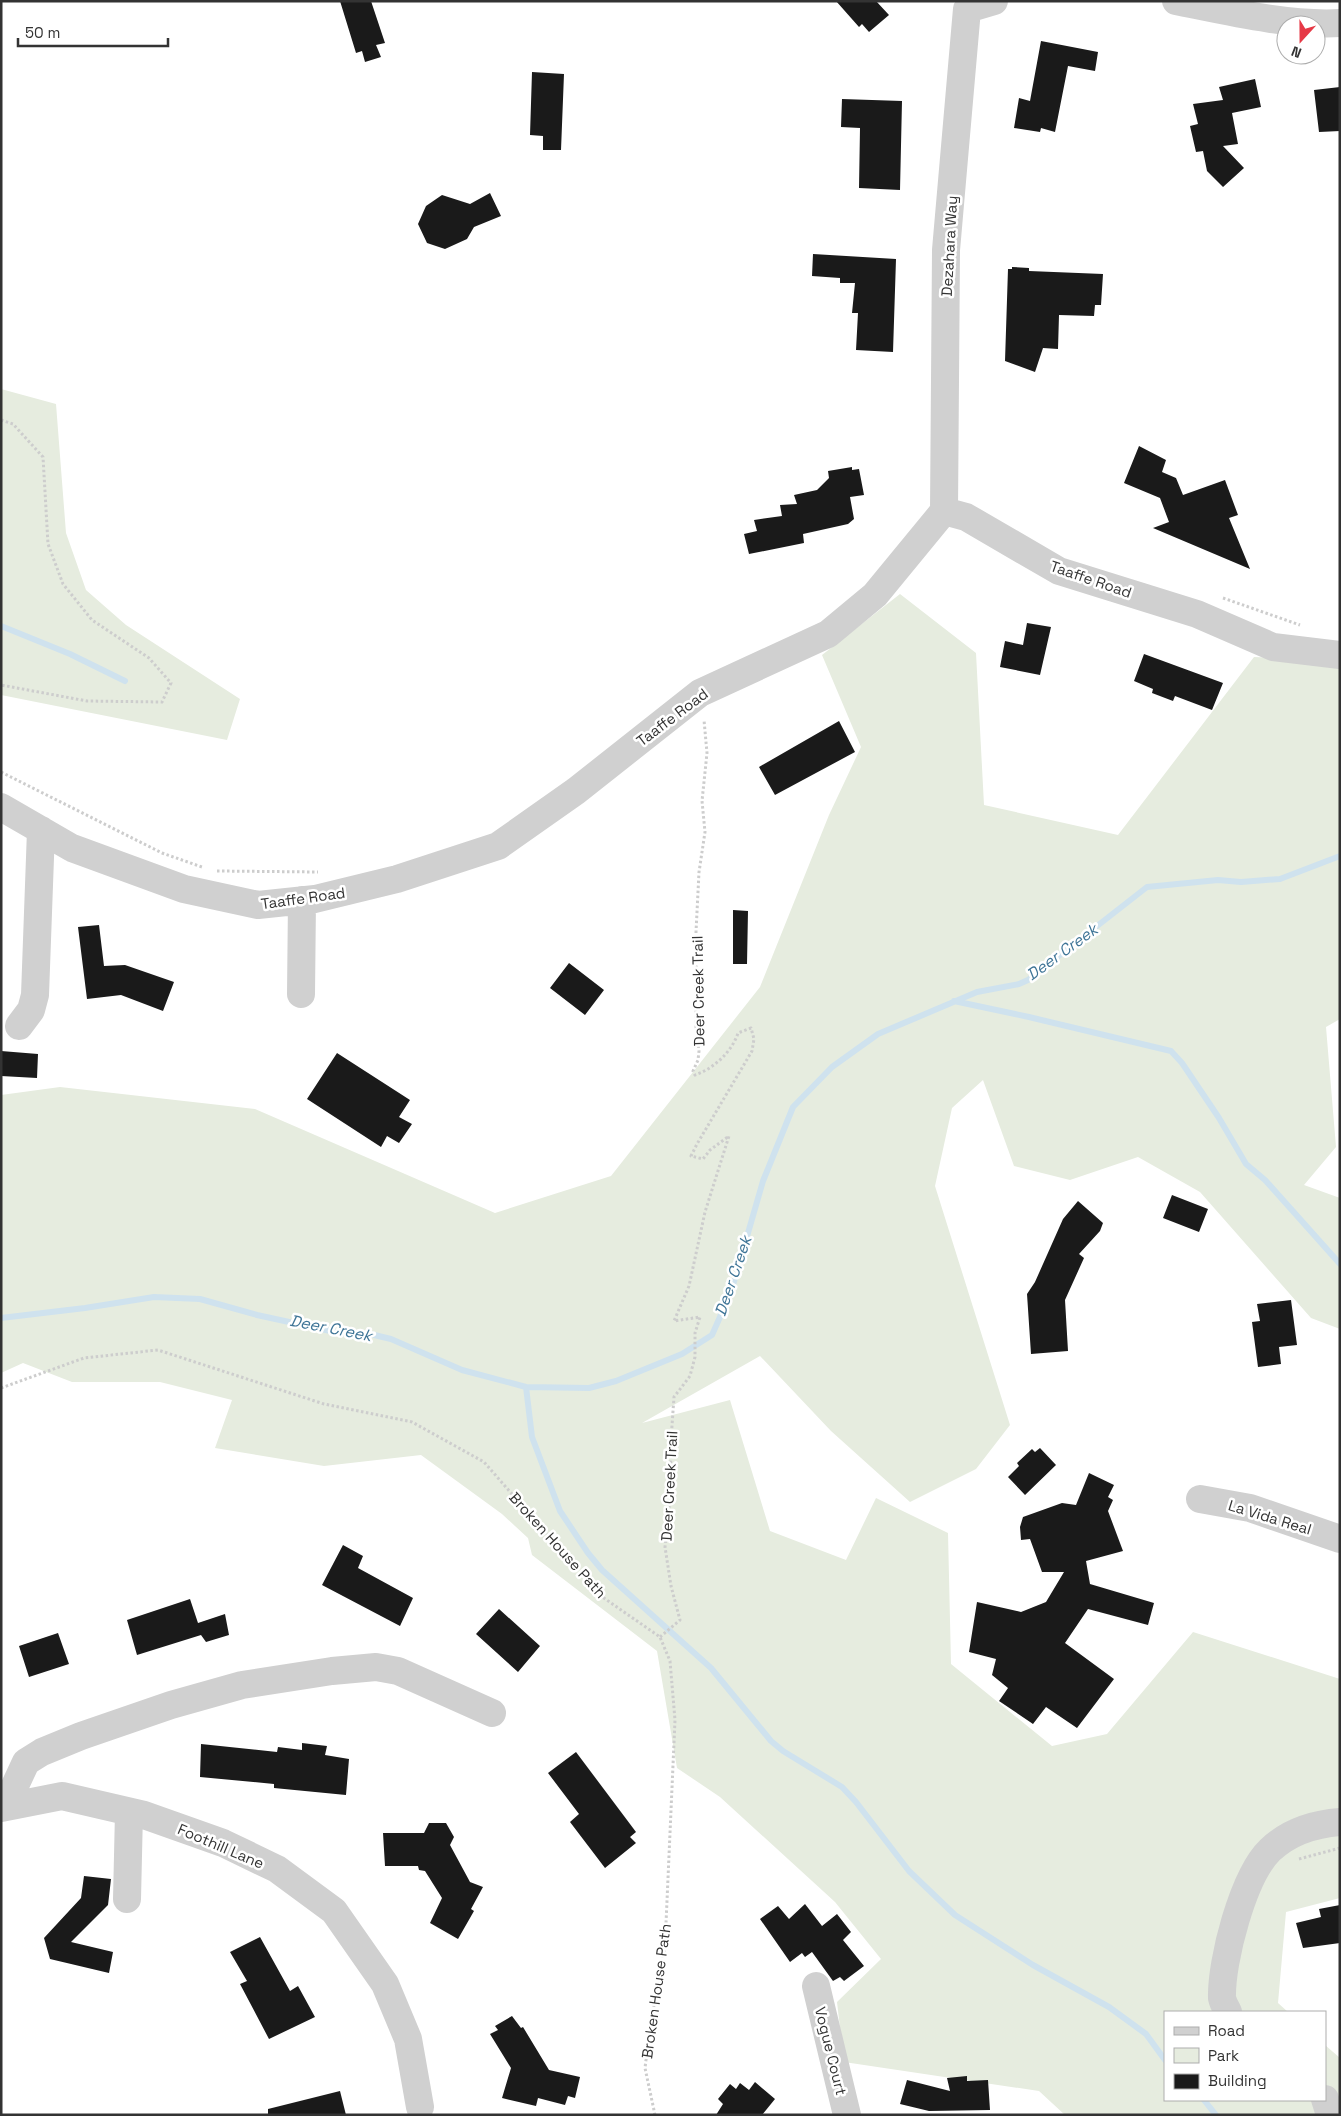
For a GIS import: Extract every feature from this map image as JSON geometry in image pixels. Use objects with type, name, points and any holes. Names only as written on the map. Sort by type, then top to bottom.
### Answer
[{"type":"street","name":"Dezahara Way","points":[[944,511],[946,250],[967,5],[994,1]]},
{"type":"street","points":[[1176,1],[1233,12],[1310,23],[1340,23]]},
{"type":"street","name":"Taaffe Road","points":[[1,807],[72,848],[184,889],[258,905],[302,900],[362,889],[498,846],[576,791],[700,692],[828,634],[875,596],[944,511],[966,517],[1059,571],[1198,614],[1273,647],[1340,655]]},
{"type":"street","points":[[19,1026],[31,1010],[35,995],[41,830]]},
{"type":"street","points":[[301,994],[302,900]]},
{"type":"street","name":"La Vida Real","points":[[1200,1499],[1250,1508],[1340,1539]]},
{"type":"street","points":[[3,1808],[26,1762],[42,1752],[81,1736],[171,1705],[242,1685],[332,1671],[376,1667],[398,1671],[492,1713]]},
{"type":"street","name":"Foothill Lane","points":[[3,1808],[62,1796],[129,1812],[223,1843],[277,1869],[334,1911],[385,1984],[408,2039],[420,2107]]},
{"type":"street","points":[[127,1899],[129,1812]]},
{"type":"street","points":[[1228,2011],[1222,2000],[1225,1966],[1240,1904],[1260,1864],[1270,1850],[1291,1834],[1322,1823],[1340,1822]]},
{"type":"street","name":"Vogue Court","points":[[816,1986],[847,2115]]},
{"type":"street","points":[[1326,2101],[1330,2115]]},
{"type":"path","points":[[1,420],[13,424],[43,457],[48,544],[63,584],[92,620],[148,658],[171,683],[162,702],[87,701],[1,685]]},
{"type":"path","points":[[1218,596],[1308,627]]},
{"type":"path","name":"Deer Creek Trail","points":[[660,1636],[680,1620],[671,1586],[665,1546],[670,1498],[674,1397],[690,1376],[695,1357],[695,1334],[700,1317],[674,1320],[689,1286],[705,1212],[729,1136],[710,1150],[703,1159],[692,1156],[697,1144],[752,1051],[754,1039],[750,1028],[743,1030],[738,1033],[729,1050],[713,1066],[695,1076],[692,1071],[700,1051],[696,1028],[696,932],[699,872],[705,832],[702,801],[707,753],[700,692]]},
{"type":"path","points":[[1,772],[162,852],[204,868]]},
{"type":"path","points":[[212,871],[323,873]]},
{"type":"path","name":"Broken House Path","points":[[1,1388],[84,1358],[158,1350],[324,1404],[412,1422],[484,1462],[600,1596],[660,1636],[670,1661],[675,1720],[665,1946],[650,2027],[645,2068],[656,2115]]},
{"type":"path","points":[[1298,1859],[1340,1848]]},
{"type":"green space","points":[[1,389],[56,404],[66,533],[86,590],[126,625],[240,699],[227,740],[1,695]]},
{"type":"green space","points":[[900,594],[976,653],[984,805],[1118,835],[1254,657],[1340,660],[1340,1019],[1326,1027],[1336,1147],[1304,1185],[1340,1198],[1340,1329],[1311,1318],[1200,1192],[1138,1157],[1070,1180],[1014,1166],[983,1080],[952,1108],[935,1186],[1010,1425],[976,1469],[910,1502],[831,1431],[760,1356],[642,1423],[730,1400],[770,1531],[846,1560],[876,1498],[948,1533],[951,1664],[1052,1746],[1107,1734],[1193,1632],[1340,1679],[1340,1898],[1286,1912],[1278,2003],[1287,2011],[1164,2011],[1164,2101],[1326,2101],[1326,2046],[1340,2058],[1340,2115],[1065,2115],[1039,2091],[844,2062],[837,2002],[881,1959],[835,1902],[720,1797],[677,1768],[657,1651],[532,1555],[528,1538],[502,1514],[421,1455],[324,1466],[215,1448],[232,1400],[160,1382],[72,1382],[23,1363],[1,1373],[1,1095],[60,1087],[255,1109],[495,1213],[611,1176],[760,987],[829,815],[861,747],[822,655]]},
{"type":"building","points":[[340,1],[371,1],[385,43],[376,45],[381,57],[365,62],[362,51],[356,53]]},
{"type":"building","points":[[836,1],[876,1],[889,15],[869,32],[862,24],[859,27]]},
{"type":"building","points":[[1041,41],[1098,52],[1095,71],[1068,66],[1055,132],[1041,128],[1040,132],[1014,128],[1019,98],[1030,101]]},
{"type":"building","points":[[532,72],[564,74],[561,150],[543,150],[543,136],[530,135]]},
{"type":"building","points":[[1255,79],[1261,107],[1232,113],[1238,144],[1223,146],[1244,168],[1223,187],[1207,171],[1203,151],[1196,152],[1190,126],[1198,124],[1193,104],[1223,100],[1219,87]]},
{"type":"building","points":[[1340,87],[1340,131],[1319,132],[1314,90]]},
{"type":"building","points":[[842,99],[902,101],[900,190],[859,188],[860,128],[841,127]]},
{"type":"building","points":[[490,193],[501,216],[474,227],[467,239],[445,249],[427,243],[418,224],[426,206],[442,195],[470,204]]},
{"type":"building","points":[[813,254],[896,259],[893,352],[856,350],[858,313],[852,313],[855,283],[840,283],[840,278],[812,276]]},
{"type":"building","points":[[1012,267],[1029,268],[1029,271],[1103,274],[1101,305],[1095,305],[1094,316],[1059,315],[1058,349],[1043,348],[1035,372],[1005,361],[1008,269],[1012,269]]},
{"type":"building","points":[[1139,446],[1166,460],[1162,472],[1176,478],[1183,495],[1225,480],[1238,515],[1229,518],[1250,569],[1153,528],[1169,522],[1160,498],[1124,483]]},
{"type":"building","points":[[852,467],[852,470],[859,469],[864,495],[850,497],[854,519],[848,524],[803,534],[804,543],[749,554],[744,534],[757,531],[754,520],[782,516],[780,505],[797,504],[794,495],[817,490],[829,478],[828,471]]},
{"type":"building","points":[[1027,623],[1051,627],[1040,675],[1000,667],[1005,641],[1023,645]]},
{"type":"building","points":[[1144,654],[1223,683],[1212,710],[1175,696],[1173,701],[1152,693],[1153,689],[1134,681]]},
{"type":"building","points":[[839,721],[855,752],[775,795],[759,767]]},
{"type":"building","points":[[733,910],[748,911],[747,964],[733,964]]},
{"type":"building","points":[[99,925],[104,966],[125,965],[174,982],[163,1011],[121,995],[87,999],[78,927]]},
{"type":"building","points":[[569,963],[604,990],[585,1015],[550,988]]},
{"type":"building","points":[[1,1051],[38,1054],[37,1078],[1,1076]]},
{"type":"building","points":[[337,1053],[410,1100],[399,1117],[412,1124],[399,1143],[387,1136],[381,1147],[307,1099]]},
{"type":"building","points":[[1172,1195],[1208,1209],[1199,1232],[1163,1218]]},
{"type":"building","points":[[1078,1201],[1103,1223],[1100,1231],[1079,1254],[1084,1258],[1065,1300],[1068,1351],[1031,1354],[1027,1294],[1035,1282],[1063,1219]]},
{"type":"building","points":[[1291,1300],[1297,1345],[1279,1347],[1281,1364],[1258,1367],[1252,1322],[1260,1321],[1257,1304]]},
{"type":"building","points":[[1040,1448],[1056,1465],[1025,1495],[1008,1477],[1019,1466],[1017,1463],[1032,1449],[1035,1452]]},
{"type":"building","points":[[1089,1473],[1114,1485],[1108,1497],[1113,1500],[1108,1511],[1123,1551],[1086,1561],[1090,1584],[1154,1603],[1148,1625],[1088,1609],[1065,1643],[1114,1679],[1077,1728],[1046,1707],[1033,1724],[999,1701],[1008,1688],[992,1675],[996,1659],[969,1652],[977,1602],[1021,1612],[1046,1602],[1064,1572],[1042,1572],[1030,1539],[1021,1540],[1020,1527],[1023,1517],[1062,1503],[1076,1505]]},
{"type":"building","points":[[343,1545],[363,1556],[358,1568],[413,1598],[400,1626],[322,1585]]},
{"type":"building","points":[[190,1599],[198,1623],[225,1614],[229,1635],[206,1642],[201,1635],[137,1655],[127,1620]]},
{"type":"building","points":[[499,1609],[540,1646],[518,1672],[476,1634]]},
{"type":"building","points":[[58,1633],[69,1664],[29,1677],[19,1646]]},
{"type":"building","points":[[302,1743],[327,1746],[325,1755],[349,1759],[346,1795],[274,1788],[274,1784],[200,1777],[201,1744],[277,1752],[278,1747],[302,1750]]},
{"type":"building","points":[[576,1752],[636,1832],[630,1837],[636,1843],[605,1868],[570,1822],[579,1814],[548,1773]]},
{"type":"building","points":[[429,1823],[446,1823],[454,1837],[450,1845],[470,1882],[483,1887],[471,1909],[474,1911],[458,1939],[430,1923],[442,1898],[425,1871],[419,1870],[418,1866],[385,1866],[383,1833],[424,1833]]},
{"type":"building","points":[[84,1876],[111,1879],[108,1905],[71,1942],[113,1952],[109,1973],[50,1959],[44,1938],[81,1898]]},
{"type":"building","points":[[805,1904],[822,1926],[837,1914],[851,1932],[843,1940],[864,1966],[844,1981],[840,1977],[833,1981],[812,1952],[805,1957],[802,1953],[790,1962],[760,1919],[778,1906],[789,1919]]},
{"type":"building","points":[[1340,1905],[1340,1943],[1303,1948],[1296,1923],[1321,1917],[1319,1909]]},
{"type":"building","points":[[260,1937],[290,1991],[298,1986],[315,2017],[269,2039],[240,1984],[247,1981],[230,1952]]},
{"type":"building","points":[[512,2016],[521,2028],[523,2027],[549,2070],[580,2077],[575,2098],[568,2096],[565,2105],[538,2098],[536,2106],[502,2098],[511,2068],[490,2034],[498,2030],[495,2026]]},
{"type":"building","points":[[967,2076],[967,2081],[988,2080],[990,2110],[929,2111],[900,2104],[907,2080],[950,2091],[947,2078]]},
{"type":"building","points":[[755,2082],[775,2099],[762,2115],[716,2115],[723,2104],[718,2099],[730,2084],[736,2089],[740,2083],[749,2090]]},
{"type":"building","points":[[340,2091],[346,2115],[268,2115],[268,2109]]},
{"type":"waterway","points":[[1,626],[70,654],[125,681]]},
{"type":"waterway","name":"Deer Creek","points":[[1,1318],[85,1308],[154,1297],[200,1299],[257,1315],[335,1332],[370,1334],[391,1339],[462,1370],[526,1387],[589,1388],[616,1381],[682,1354],[712,1335],[731,1292],[763,1181],[793,1107],[832,1067],[878,1034],[977,992],[1019,984],[1028,980],[1147,887],[1218,880],[1241,882],[1280,879],[1340,856]]},
{"type":"waterway","points":[[954,1001],[1171,1051],[1182,1063],[1219,1118],[1246,1164],[1265,1180],[1340,1264]]},
{"type":"waterway","points":[[526,1387],[532,1437],[560,1511],[588,1553],[602,1570],[711,1668],[771,1741],[783,1751],[842,1787],[856,1802],[909,1871],[955,1915],[1033,1965],[1109,2007],[1146,2034],[1164,2059]]},
{"type":"waterway","points":[[1205,2101],[1216,2115]]}]
